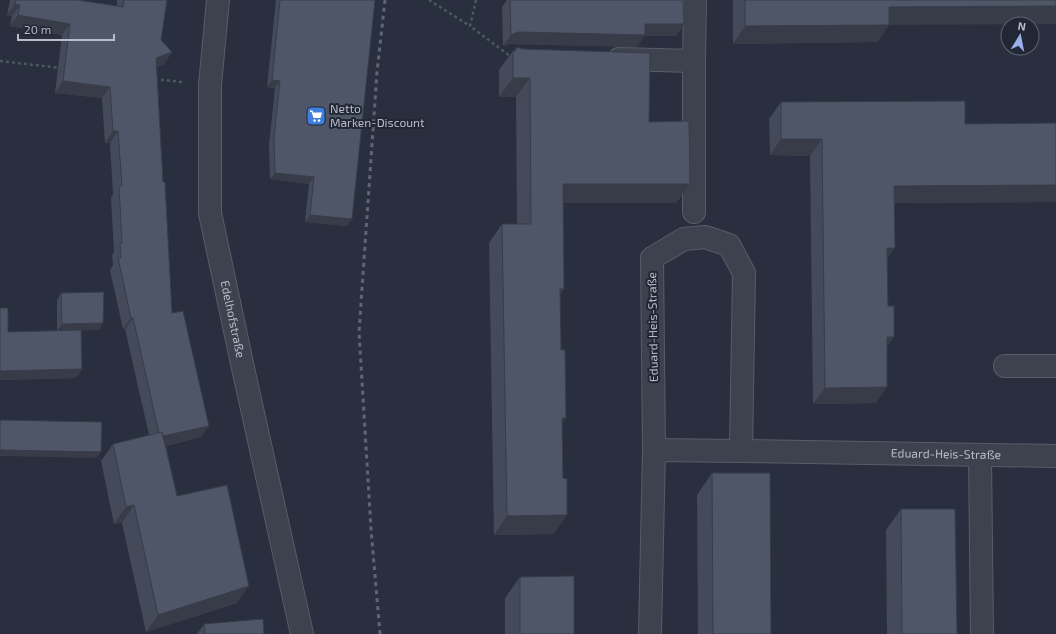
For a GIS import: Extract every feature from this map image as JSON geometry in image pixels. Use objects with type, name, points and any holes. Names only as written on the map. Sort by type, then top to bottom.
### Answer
[{"type":"street","name":"Edelhofstraße","points":[[218,0],[210,85],[210,213],[302,634]]},
{"type":"street","points":[[694,212],[695,0]]},
{"type":"street","points":[[598,59],[694,61]]},
{"type":"street","name":"Eduard-Heis-Straße","points":[[650,634],[654,450],[652,258],[684,239],[705,237],[729,245],[744,273],[741,451]]},
{"type":"street","points":[[1006,366],[1056,366]]},
{"type":"street","name":"Eduard-Heis-Straße","points":[[654,450],[1056,456]]},
{"type":"street","points":[[980,455],[982,634]]},
{"type":"path","points":[[429,0],[470,26],[510,56]]},
{"type":"path","points":[[470,26],[476,0]]},
{"type":"path","points":[[0,61],[62,68]]},
{"type":"path","points":[[148,78],[210,85]]},
{"type":"building","points":[[16,0],[78,0],[123,7],[124,0],[167,0],[161,40],[172,52],[156,58],[163,182],[165,182],[172,313],[183,311],[209,426],[163,436],[162,432],[159,433],[118,258],[121,258],[120,243],[122,243],[119,187],[122,186],[118,131],[113,131],[110,87],[63,81],[70,24],[18,15],[20,5],[15,4]]},
{"type":"building","name":"Netto Marken-Discount","points":[[280,0],[375,0],[352,219],[310,215],[314,177],[275,173],[274,138],[280,81],[272,80]]},
{"type":"building","points":[[510,0],[683,0],[684,24],[645,24],[645,35],[518,32],[511,35]]},
{"type":"building","points":[[745,0],[1056,0],[1056,6],[889,7],[889,25],[745,26]]},
{"type":"building","points":[[516,47],[523,49],[650,53],[649,122],[689,121],[690,184],[563,184],[564,289],[560,289],[561,350],[565,350],[566,418],[562,418],[563,478],[567,479],[567,515],[507,516],[502,224],[531,224],[530,78],[513,78],[513,51],[516,51]]},
{"type":"building","points":[[965,101],[965,124],[1056,123],[1056,185],[894,186],[895,248],[887,248],[888,306],[894,306],[894,337],[887,337],[887,387],[825,388],[822,139],[781,139],[781,102]]},
{"type":"building","points":[[104,292],[103,323],[62,324],[61,293]]},
{"type":"building","points":[[0,308],[8,308],[8,332],[81,330],[82,369],[0,371]]},
{"type":"building","points":[[0,420],[102,422],[101,452],[0,450]]},
{"type":"building","points":[[162,432],[177,496],[227,485],[249,586],[158,615],[134,505],[126,507],[113,444]]},
{"type":"building","points":[[712,473],[770,473],[771,634],[713,634]]},
{"type":"building","points":[[901,509],[955,509],[957,634],[902,634]]},
{"type":"building","points":[[574,576],[574,634],[520,634],[520,577]]},
{"type":"building","points":[[263,619],[264,634],[205,634],[204,624]]},
{"type":"railway","points":[[380,634],[371,529],[359,332],[377,72],[385,0]]},
{"type":"place","name":"Netto Marken-Discount","points":[[316,116]]}]
